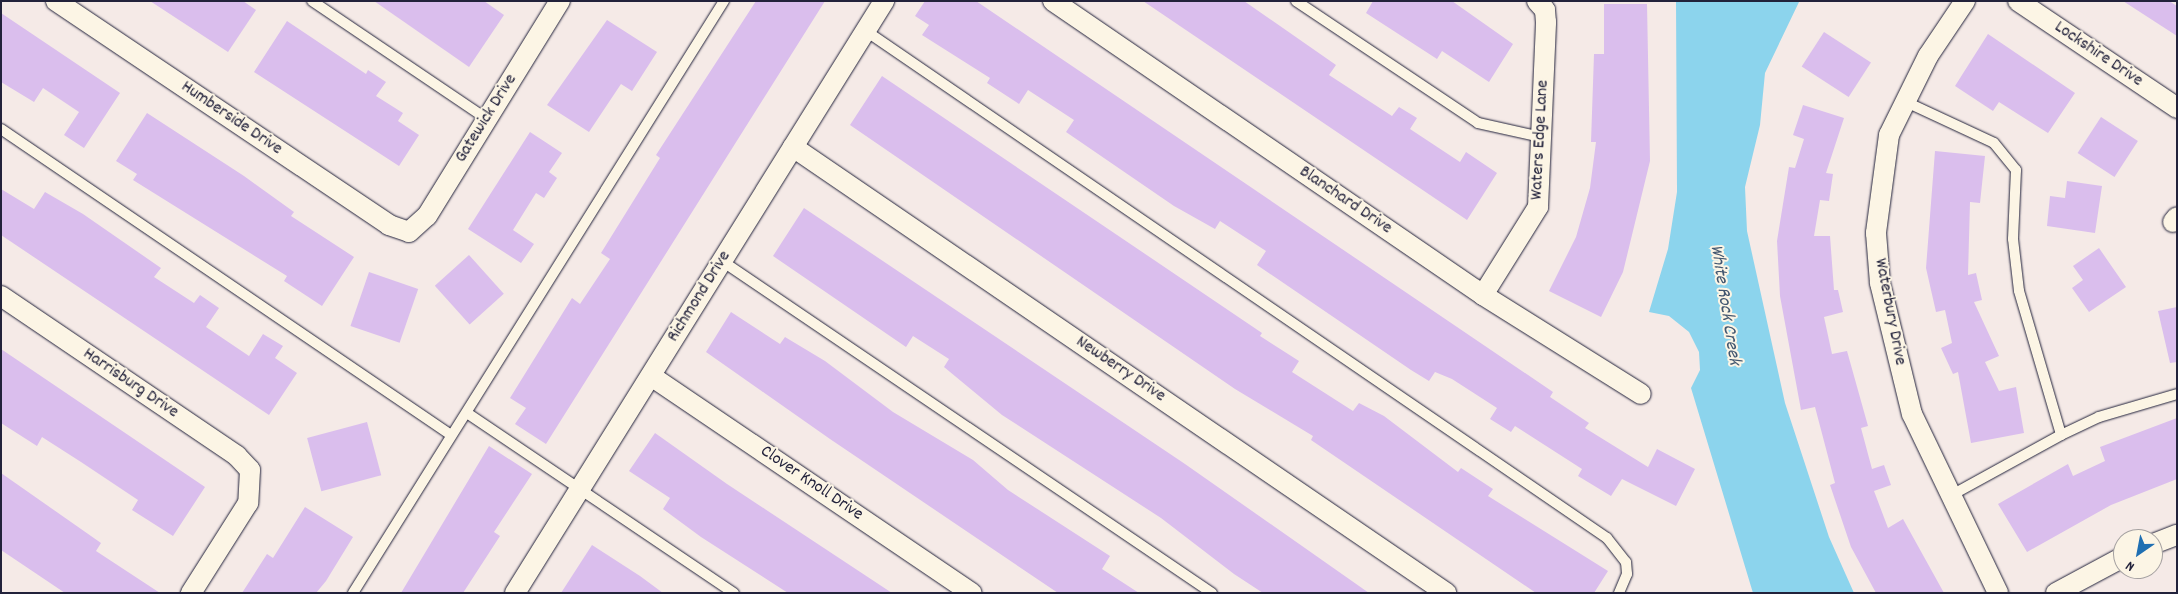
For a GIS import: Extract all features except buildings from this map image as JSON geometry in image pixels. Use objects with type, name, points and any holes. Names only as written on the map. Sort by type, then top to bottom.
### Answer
[{"type":"street","name":"Humberside Drive","points":[[56,1],[389,225],[409,232]]},
{"type":"street","name":"Gatewick Drive","points":[[409,232],[427,216],[560,1]]},
{"type":"street","name":"Richmond Drive","points":[[515,593],[884,1]]},
{"type":"street","name":"Blanchard Drive","points":[[1053,1],[1483,295],[1641,394]]},
{"type":"street","name":"Waters Edge Lane","points":[[1483,295],[1538,207],[1546,22],[1545,10],[1537,1]]},
{"type":"street","name":"Waterbury Drive","points":[[1965,1],[1904,101],[1889,135],[1877,208],[1880,283],[1912,414],[1998,593]]},
{"type":"street","name":"Lockshire Drive","points":[[2018,1],[2177,108]]},
{"type":"street","name":"Newberry Drive","points":[[794,147],[1446,593]]},
{"type":"street","name":"Harrisburg Drive","points":[[1,296],[237,456],[253,478],[248,503],[191,593]]},
{"type":"street","name":"Clover Knoll Drive","points":[[651,376],[971,593]]},
{"type":"street","points":[[2163,540],[2177,535]]},
{"type":"street","points":[[2056,593],[2113,562]]},
{"type":"lane","points":[[312,1],[487,119]]},
{"type":"lane","points":[[353,593],[724,1]]},
{"type":"lane","points":[[1296,1],[1478,123],[1541,137]]},
{"type":"lane","points":[[866,31],[1611,541],[1626,562],[1627,574],[1620,593]]},
{"type":"lane","points":[[1904,101],[1994,143],[2016,170],[2013,239],[2019,291],[2062,435]]},
{"type":"lane","points":[[1,129],[452,435]]},
{"type":"lane","points":[[722,261],[1212,593]]},
{"type":"lane","points":[[1950,496],[2099,417],[2177,394]]},
{"type":"lane","points":[[467,413],[734,593]]},
{"type":"water","name":"White Rock Creek","points":[[1676,1],[1799,2],[1765,73],[1760,125],[1745,187],[1747,231],[1785,403],[1829,537],[1854,593],[1753,593],[1691,388],[1700,370],[1699,352],[1689,332],[1669,316],[1649,312],[1668,249],[1677,192]]}]
